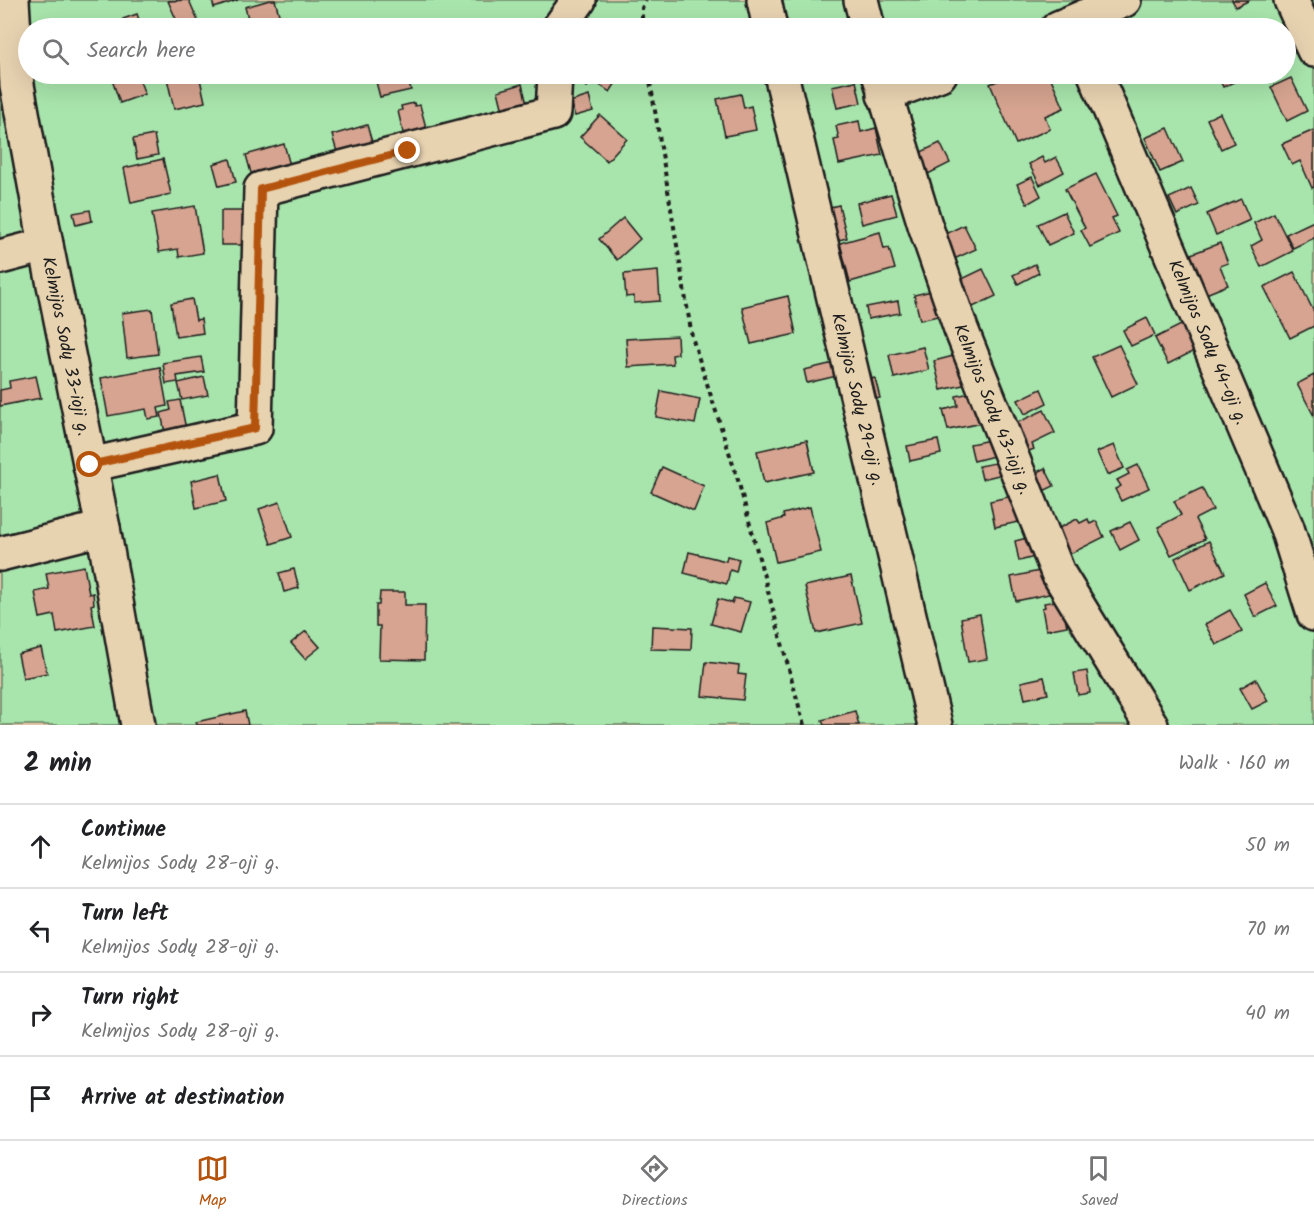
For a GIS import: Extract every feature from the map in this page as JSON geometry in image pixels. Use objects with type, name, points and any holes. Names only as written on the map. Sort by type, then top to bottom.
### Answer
[{"type":"street","name":"Kelmijos Sodų 33-ioji g.","points":[[12,0],[17,85],[46,245],[103,528],[138,725]]},
{"type":"street","points":[[566,18],[579,0]]},
{"type":"street","points":[[764,0],[768,18]]},
{"type":"street","points":[[861,0],[866,18]]},
{"type":"street","points":[[1087,18],[1124,0]]},
{"type":"street","points":[[1291,0],[1314,50]]},
{"type":"street","points":[[90,465],[255,428],[261,189],[553,113],[554,84]]},
{"type":"street","name":"Kelmijos Sodų 29-oji g.","points":[[783,84],[935,725]]},
{"type":"street","name":"Kelmijos Sodų 43-ioji g.","points":[[881,84],[925,225],[961,329],[1058,573],[1150,725]]},
{"type":"street","name":"Kelmijos Sodų 44-oji g.","points":[[1099,84],[1287,528],[1314,614]]},
{"type":"street","points":[[0,257],[46,245]]},
{"type":"street","points":[[0,554],[103,528]]},
{"type":"path","points":[[642,18],[642,8],[646,0]]},
{"type":"path","points":[[651,84],[692,337],[738,480],[804,725]]},
{"type":"green space","points":[[0,0],[1314,0],[1314,725],[0,725]]},
{"type":"building","points":[[189,0],[197,18],[176,18],[168,1]]},
{"type":"building","points":[[212,0],[238,0],[214,8]]},
{"type":"building","points":[[275,0],[280,18],[248,18],[245,7]]},
{"type":"building","points":[[1232,0],[1250,0],[1236,7]]},
{"type":"building","points":[[137,14],[138,18],[126,18]]},
{"type":"building","points":[[113,84],[141,84],[145,94],[120,103]]},
{"type":"building","points":[[168,84],[201,84],[205,102],[174,109]]},
{"type":"building","points":[[377,84],[410,84],[411,90],[380,97]]},
{"type":"building","points":[[522,84],[529,112],[505,119],[498,91]]},
{"type":"building","points":[[598,84],[615,84],[610,92]]},
{"type":"building","points":[[857,84],[861,103],[837,108],[832,86]]},
{"type":"building","points":[[990,84],[1053,84],[1064,108],[1045,116],[1050,129],[1016,144]]},
{"type":"building","points":[[1278,84],[1294,84],[1307,111],[1287,121],[1271,87]]},
{"type":"building","points":[[741,94],[744,108],[751,106],[756,130],[725,136],[717,99]]},
{"type":"building","points":[[589,96],[593,111],[575,116],[570,102]]},
{"type":"building","points":[[414,103],[415,106],[420,105],[428,135],[405,141],[398,111],[402,110],[401,106]]},
{"type":"building","points":[[1220,113],[1234,143],[1221,149],[1207,119]]},
{"type":"building","points":[[600,115],[627,139],[607,161],[580,137]]},
{"type":"building","points":[[859,121],[861,132],[876,128],[882,155],[839,164],[834,140],[839,139],[836,126]]},
{"type":"building","points":[[367,125],[374,149],[339,159],[332,135]]},
{"type":"building","points":[[1168,128],[1183,162],[1160,172],[1145,138]]},
{"type":"building","points":[[1314,130],[1314,187],[1312,188],[1300,161],[1292,165],[1282,144]]},
{"type":"building","points":[[154,135],[158,155],[137,159],[133,139]]},
{"type":"building","points":[[940,143],[950,163],[928,174],[919,153]]},
{"type":"building","points":[[284,144],[291,169],[253,180],[246,155]]},
{"type":"building","points":[[1042,157],[1045,163],[1056,157],[1064,172],[1040,185],[1029,164]]},
{"type":"building","points":[[163,159],[171,194],[131,203],[124,168]]},
{"type":"building","points":[[230,159],[236,182],[219,186],[213,164]]},
{"type":"building","points":[[1096,174],[1117,216],[1112,218],[1119,233],[1090,247],[1081,230],[1085,228],[1065,189]]},
{"type":"building","points":[[1032,177],[1041,196],[1027,204],[1017,184]]},
{"type":"building","points":[[1191,188],[1199,205],[1177,215],[1169,198]]},
{"type":"building","points":[[891,194],[897,215],[862,224],[857,203]]},
{"type":"building","points":[[1241,199],[1250,220],[1216,235],[1207,214]]},
{"type":"building","points":[[839,205],[847,238],[830,242],[822,209]]},
{"type":"building","points":[[195,206],[203,253],[179,257],[178,249],[159,252],[152,213]]},
{"type":"building","points":[[90,210],[92,221],[76,225],[73,213]]},
{"type":"building","points":[[221,211],[243,211],[243,245],[221,245]]},
{"type":"building","points":[[1064,212],[1074,233],[1048,245],[1038,224]]},
{"type":"building","points":[[1274,213],[1293,251],[1261,267],[1251,246],[1262,240],[1254,223]]},
{"type":"building","points":[[623,218],[640,239],[617,260],[599,239]]},
{"type":"building","points":[[1314,221],[1314,238],[1293,248],[1286,234]]},
{"type":"building","points":[[964,225],[976,249],[952,260],[941,236]]},
{"type":"building","points":[[880,232],[884,249],[889,248],[895,269],[850,282],[840,243]]},
{"type":"building","points":[[1220,243],[1228,263],[1220,266],[1228,285],[1201,296],[1186,256]]},
{"type":"building","points":[[1035,264],[1039,273],[1018,284],[1013,275]]},
{"type":"building","points":[[983,269],[996,296],[973,307],[960,280]]},
{"type":"building","points":[[658,271],[660,301],[634,303],[634,296],[626,297],[624,274]]},
{"type":"building","points":[[1294,272],[1314,312],[1314,326],[1290,338],[1264,287]]},
{"type":"building","points":[[936,290],[942,315],[920,320],[914,295]]},
{"type":"building","points":[[788,296],[796,334],[751,344],[742,307]]},
{"type":"building","points":[[192,299],[196,320],[201,319],[203,333],[176,337],[171,303]]},
{"type":"building","points":[[898,301],[900,313],[868,319],[866,307]]},
{"type":"building","points":[[152,309],[158,354],[127,358],[122,313]]},
{"type":"building","points":[[1147,318],[1155,335],[1131,346],[1123,330]]},
{"type":"building","points":[[1187,322],[1200,348],[1168,364],[1155,338]]},
{"type":"building","points":[[677,336],[678,354],[672,355],[673,364],[628,367],[626,339]]},
{"type":"building","points":[[1119,345],[1138,384],[1111,397],[1092,357]]},
{"type":"building","points":[[923,347],[929,370],[894,378],[889,355]]},
{"type":"building","points":[[965,353],[972,383],[941,390],[934,361]]},
{"type":"building","points":[[201,357],[204,372],[177,376],[178,382],[166,384],[163,363]]},
{"type":"building","points":[[838,362],[841,375],[807,383],[804,370]]},
{"type":"building","points":[[160,367],[167,406],[158,408],[160,417],[148,419],[146,409],[108,416],[101,378]]},
{"type":"building","points":[[1314,375],[1314,416],[1297,384]]},
{"type":"building","points":[[36,376],[41,398],[0,406],[0,390],[10,388],[9,381]]},
{"type":"building","points":[[204,377],[208,395],[182,400],[178,383]]},
{"type":"building","points":[[875,378],[880,398],[868,401],[863,381]]},
{"type":"building","points":[[1041,389],[1047,403],[1025,414],[1018,400]]},
{"type":"building","points":[[661,391],[700,399],[695,424],[656,417]]},
{"type":"building","points":[[975,392],[982,423],[948,430],[943,410],[958,406],[956,396]]},
{"type":"building","points":[[180,400],[187,434],[166,438],[161,413],[171,410],[169,402]]},
{"type":"building","points":[[1044,410],[1055,433],[1032,444],[1034,449],[1021,454],[1008,427]]},
{"type":"building","points":[[995,439],[998,455],[974,461],[970,444]]},
{"type":"building","points":[[807,440],[814,472],[764,483],[757,451]]},
{"type":"building","points":[[938,440],[941,454],[910,461],[907,446]]},
{"type":"building","points":[[1114,445],[1124,468],[1107,475],[1097,452]]},
{"type":"building","points":[[1000,462],[1003,474],[982,479],[979,466]]},
{"type":"building","points":[[1138,465],[1149,488],[1121,501],[1115,489],[1121,486],[1117,480],[1129,474],[1127,470]]},
{"type":"building","points":[[662,467],[704,486],[694,511],[651,492]]},
{"type":"building","points":[[1045,468],[1054,486],[1037,494],[1029,476]]},
{"type":"building","points":[[220,474],[226,501],[196,508],[191,481]]},
{"type":"building","points":[[1202,488],[1213,510],[1195,519],[1205,539],[1171,555],[1158,527],[1181,515],[1174,501]]},
{"type":"building","points":[[1017,495],[1023,521],[995,527],[990,501]]},
{"type":"building","points":[[280,502],[292,537],[271,544],[259,509]]},
{"type":"building","points":[[810,507],[821,552],[776,562],[767,523],[784,518],[783,514]]},
{"type":"building","points":[[1077,519],[1080,523],[1088,519],[1090,524],[1096,521],[1104,537],[1066,556],[1053,531]]},
{"type":"building","points":[[1130,522],[1139,540],[1120,550],[1111,531]]},
{"type":"building","points":[[1031,537],[1035,557],[1019,561],[1015,541]]},
{"type":"building","points":[[1209,541],[1225,573],[1190,590],[1175,558]]},
{"type":"building","points":[[689,552],[726,561],[727,556],[739,559],[736,572],[730,570],[727,584],[684,573]]},
{"type":"building","points":[[84,566],[89,594],[93,593],[94,604],[91,605],[95,626],[57,633],[54,615],[40,618],[35,592],[49,589],[46,573]]},
{"type":"building","points":[[294,569],[299,588],[284,592],[279,573]]},
{"type":"building","points":[[1044,570],[1049,594],[1016,601],[1011,577]]},
{"type":"building","points":[[851,576],[862,623],[816,633],[805,586]]},
{"type":"building","points":[[1265,583],[1277,606],[1255,617],[1244,594]]},
{"type":"building","points":[[380,592],[405,592],[405,605],[425,605],[424,660],[379,659],[380,626],[376,626],[376,605],[379,605]]},
{"type":"building","points":[[734,598],[750,602],[741,632],[711,624],[718,599],[732,603]]},
{"type":"building","points":[[1061,600],[1067,626],[1046,630],[1042,608],[1045,607],[1044,603]]},
{"type":"building","points":[[1230,610],[1242,632],[1216,645],[1205,624]]},
{"type":"building","points":[[980,614],[987,659],[968,662],[961,618]]},
{"type":"building","points":[[652,626],[692,628],[691,650],[651,649]]},
{"type":"building","points":[[306,631],[320,647],[305,659],[291,643]]},
{"type":"building","points":[[41,648],[47,673],[23,678],[18,654]]},
{"type":"building","points":[[706,662],[739,666],[738,674],[746,675],[743,700],[702,696]]},
{"type":"building","points":[[1087,671],[1090,693],[1078,695],[1074,673]]},
{"type":"building","points":[[1044,677],[1048,694],[1025,699],[1021,682]]},
{"type":"building","points":[[1256,679],[1268,701],[1252,709],[1240,688]]},
{"type":"building","points":[[245,711],[248,725],[197,725],[196,722]]},
{"type":"building","points":[[855,711],[859,725],[824,725],[822,720]]},
{"type":"route","points":[[90,465],[255,428],[261,189],[408,151]]}]
